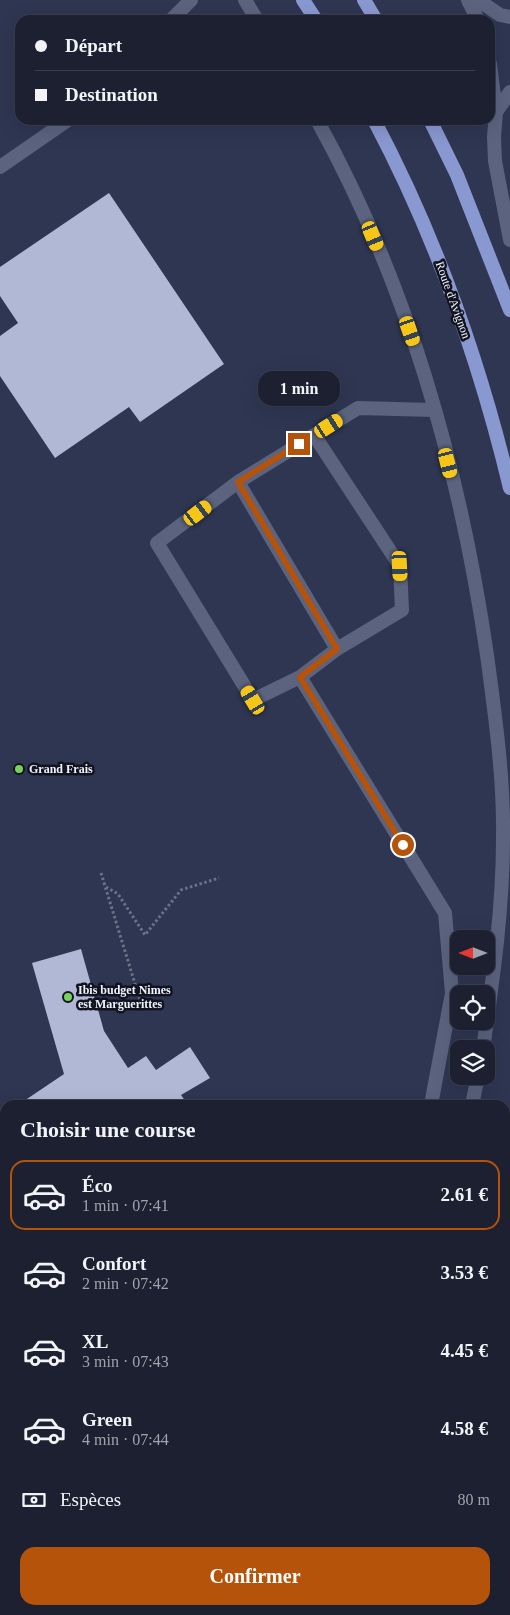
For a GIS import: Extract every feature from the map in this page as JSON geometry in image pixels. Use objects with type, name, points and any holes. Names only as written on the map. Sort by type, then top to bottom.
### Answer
[{"type":"main road","points":[[303,0],[313,15]]},
{"type":"main road","points":[[364,0],[373,15]]},
{"type":"main road","name":"Route d'Avignon","points":[[377,125],[400,168],[451,290],[493,420],[510,488]]},
{"type":"main road","points":[[432,125],[457,175],[510,310]]},
{"type":"street","points":[[176,15],[191,0]]},
{"type":"street","points":[[245,0],[254,15]]},
{"type":"street","points":[[468,0],[476,15]]},
{"type":"street","points":[[478,0],[500,14],[510,17]]},
{"type":"street","points":[[496,112],[510,92]]},
{"type":"street","points":[[495,104],[495,124]]},
{"type":"street","points":[[0,167],[61,125]]},
{"type":"street","points":[[320,125],[342,166],[399,298],[422,363],[464,529],[481,618],[492,692],[501,775],[503,835],[502,897],[484,1040]]},
{"type":"street","points":[[495,125],[495,161],[510,240]]},
{"type":"street","points":[[314,435],[400,566],[402,610],[337,649],[300,677],[253,700],[157,543],[238,482],[314,435],[358,408],[434,410]]},
{"type":"street","points":[[238,482],[337,649]]},
{"type":"street","points":[[300,677],[445,913],[452,993],[432,1100]]},
{"type":"street","points":[[473,1100],[476,1085]]},
{"type":"path","points":[[101,873],[140,1000]]},
{"type":"path","points":[[106,887],[118,894],[145,935],[181,890],[219,878]]},
{"type":"shaded area","points":[[0,0],[510,0],[510,1100],[0,1100]]},
{"type":"building","points":[[109,193],[224,364],[140,422],[129,407],[55,458],[0,376],[0,336],[18,323],[0,296],[0,267]]},
{"type":"building","name":"Ibis budget Nimes est Marguerittes","points":[[81,949],[104,1031],[128,1068],[146,1056],[156,1070],[190,1047],[210,1078],[181,1095],[184,1100],[25,1100],[64,1074],[32,963]]},
{"type":"place","name":"Grand Frais","points":[[19,769]]},
{"type":"place","name":"Ibis budget Nimes est Marguerittes","points":[[68,997]]},
{"type":"route","points":[[299,444],[238,482],[337,649],[300,677],[403,845]]}]
